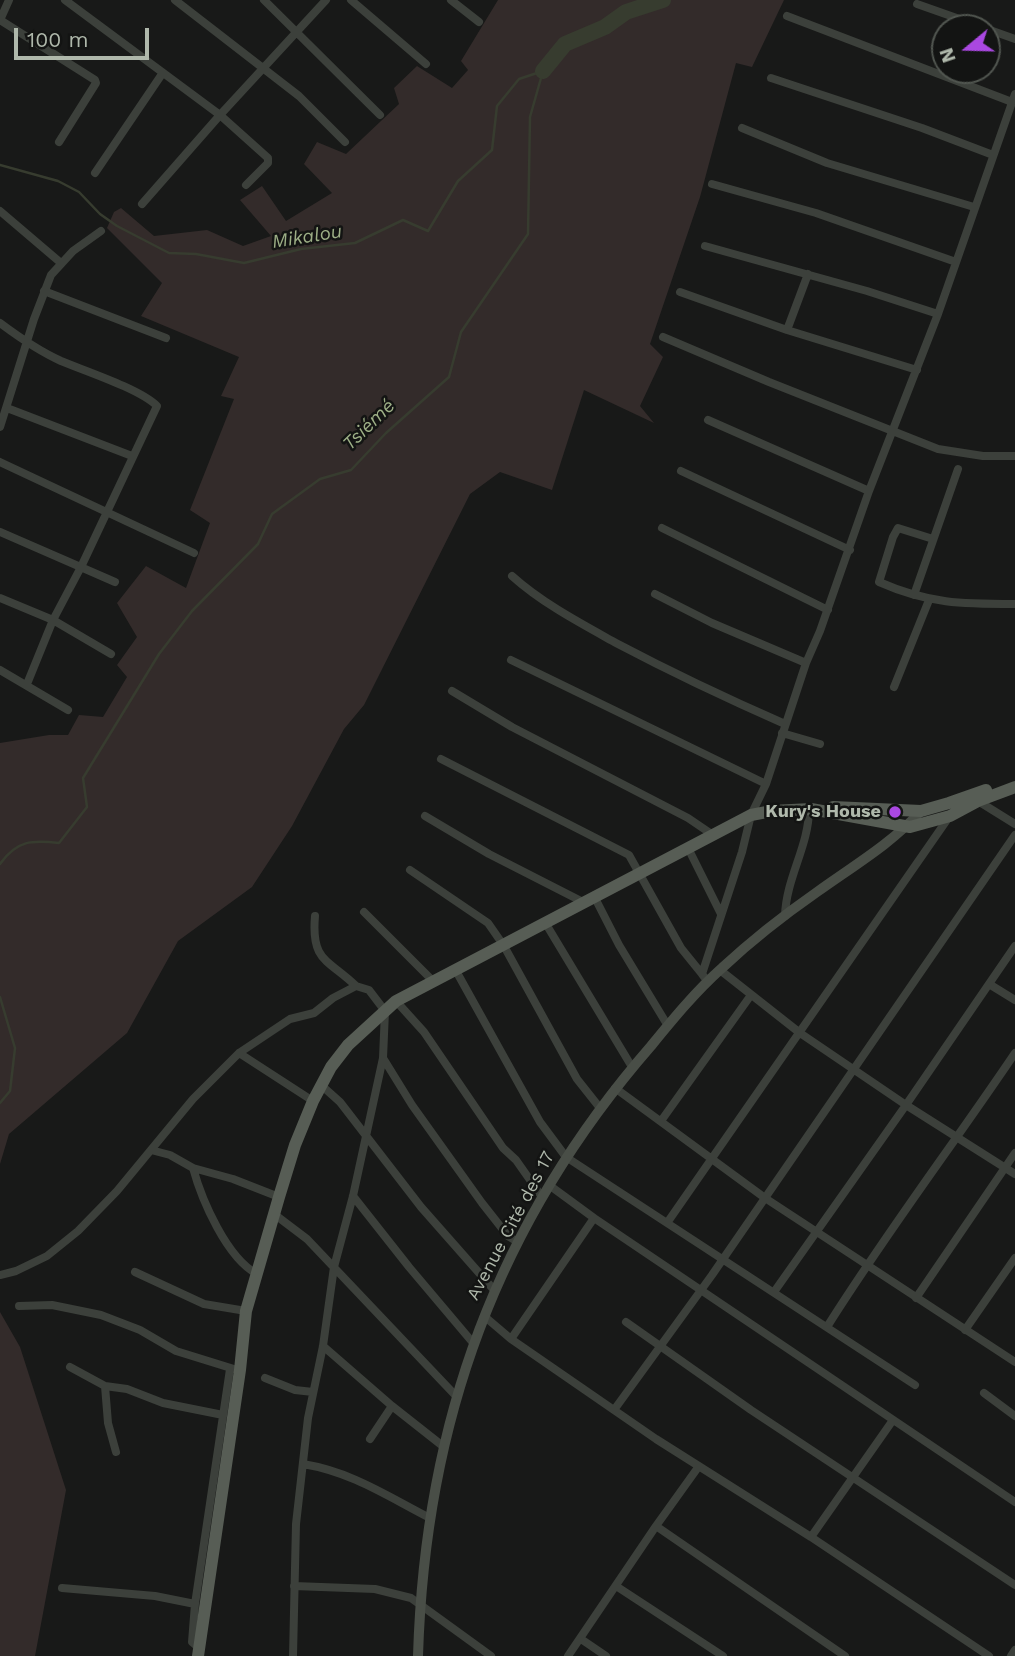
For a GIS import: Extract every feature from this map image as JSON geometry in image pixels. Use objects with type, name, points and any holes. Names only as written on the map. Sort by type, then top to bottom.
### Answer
[{"type":"main road","points":[[199,1652],[235,1370],[246,1311],[295,1144],[321,1085],[348,1045],[396,1001],[432,980],[505,946],[751,815],[837,807],[923,810],[1015,779]]},
{"type":"main road","points":[[810,809],[906,827],[925,825],[1015,787]]},
{"type":"street","points":[[9,0],[0,20],[96,80],[59,142]]},
{"type":"street","points":[[65,0],[220,115],[268,158],[268,163],[246,185]]},
{"type":"street","points":[[175,0],[299,96],[345,142]]},
{"type":"street","points":[[264,0],[380,116]]},
{"type":"street","points":[[142,204],[326,0]]},
{"type":"street","points":[[351,0],[426,64]]},
{"type":"street","points":[[451,0],[479,22]]},
{"type":"street","points":[[918,4],[946,14]]},
{"type":"street","points":[[705,978],[751,815],[766,784],[806,663],[938,314],[1014,98],[787,16]]},
{"type":"street","points":[[94,173],[162,74]]},
{"type":"street","points":[[771,78],[922,128],[993,155]]},
{"type":"street","points":[[1004,123],[1015,127]]},
{"type":"street","points":[[742,128],[827,163],[974,207]]},
{"type":"street","points":[[712,184],[816,213],[956,262]]},
{"type":"street","points":[[0,211],[61,263]]},
{"type":"street","points":[[0,427],[44,291],[61,263],[101,231]]},
{"type":"street","points":[[705,246],[938,314]]},
{"type":"street","points":[[787,330],[808,274]]},
{"type":"street","points":[[44,291],[166,338]]},
{"type":"street","points":[[680,292],[787,330],[917,370]]},
{"type":"street","points":[[0,323],[28,344],[58,360],[116,384],[157,406],[53,620],[27,684]]},
{"type":"street","points":[[663,337],[938,449],[983,456],[1015,456]]},
{"type":"street","points":[[7,408],[132,456]]},
{"type":"street","points":[[708,420],[869,491]]},
{"type":"street","points":[[0,461],[194,553]]},
{"type":"street","points":[[914,595],[958,469]]},
{"type":"street","points":[[681,471],[850,550]]},
{"type":"street","points":[[662,528],[828,610]]},
{"type":"street","points":[[933,539],[900,528],[897,530],[878,581],[929,600],[1015,604]]},
{"type":"street","points":[[0,532],[115,582]]},
{"type":"street","points":[[512,576],[544,600],[605,637],[742,706],[785,724]]},
{"type":"street","points":[[655,594],[712,623],[806,663]]},
{"type":"street","points":[[0,598],[53,620],[111,654]]},
{"type":"street","points":[[894,687],[929,600]]},
{"type":"street","points":[[511,660],[766,784]]},
{"type":"street","points":[[0,670],[68,710]]},
{"type":"street","points":[[452,691],[512,727],[688,818],[713,835]]},
{"type":"street","points":[[782,733],[820,744]]},
{"type":"street","points":[[441,760],[629,855],[681,948],[705,978]]},
{"type":"street","points":[[978,801],[1015,824]]},
{"type":"street","points":[[785,916],[787,891],[809,826],[810,809]]},
{"type":"street","points":[[923,810],[927,818],[925,825],[892,845],[874,852],[906,827],[923,810]]},
{"type":"street","points":[[425,816],[479,849],[590,900],[667,1026]]},
{"type":"street","points":[[667,1223],[950,816]]},
{"type":"street","points":[[614,1410],[855,1069],[1015,835]]},
{"type":"street","points":[[688,848],[721,914]]},
{"type":"street","name":"Avenue Cité des 17","points":[[418,1656],[420,1605],[430,1518],[456,1396],[484,1316],[542,1197],[600,1108],[705,978],[720,970],[785,916],[874,852]]},
{"type":"street","points":[[410,870],[488,923],[505,946],[577,1079],[600,1108]]},
{"type":"street","points":[[364,912],[432,980]]},
{"type":"street","points":[[294,1656],[296,1524],[313,1392],[323,1346],[334,1267],[353,1196],[383,1058],[385,1011],[369,990],[356,986],[317,952],[313,933],[315,916]]},
{"type":"street","points":[[546,924],[632,1067]]},
{"type":"street","points":[[774,1292],[1015,946]]},
{"type":"street","points":[[455,969],[540,1122],[566,1157],[915,1385]]},
{"type":"street","points":[[720,970],[800,1033],[1015,1174]]},
{"type":"street","points":[[989,984],[1015,1000]]},
{"type":"street","points":[[0,1275],[16,1271],[47,1256],[78,1231],[117,1191],[193,1100],[239,1053],[290,1019],[314,1013],[333,998],[356,986]]},
{"type":"street","points":[[661,1121],[751,995]]},
{"type":"street","points":[[396,1001],[424,1032],[503,1148],[516,1160],[542,1197]]},
{"type":"street","points":[[239,1053],[313,1101]]},
{"type":"street","points":[[827,1327],[866,1265],[958,1138],[1015,1053]]},
{"type":"street","points":[[383,1058],[412,1105],[482,1203],[508,1236],[518,1242]]},
{"type":"street","points":[[321,1085],[340,1102],[422,1207],[495,1291]]},
{"type":"street","points":[[615,1088],[816,1233],[1015,1362]]},
{"type":"street","points":[[151,1150],[170,1154],[192,1168],[233,1179],[279,1197]]},
{"type":"street","points":[[916,1298],[1015,1153]]},
{"type":"street","points":[[192,1168],[198,1189],[222,1235],[244,1267],[257,1274]]},
{"type":"street","points":[[550,1185],[676,1275],[1015,1503]]},
{"type":"street","points":[[353,1196],[474,1344]]},
{"type":"street","points":[[274,1214],[307,1240],[456,1396]]},
{"type":"street","points":[[510,1339],[594,1218]]},
{"type":"street","points":[[965,1330],[1015,1258]]},
{"type":"street","points":[[135,1272],[204,1304],[246,1311]]},
{"type":"street","points":[[19,1307],[52,1305],[101,1315],[140,1330],[176,1351],[235,1370],[223,1415],[195,1604],[192,1642],[199,1652]]},
{"type":"street","points":[[484,1316],[510,1339],[614,1410],[989,1656]]},
{"type":"street","points":[[626,1322],[751,1410],[1015,1585]]},
{"type":"street","points":[[323,1346],[444,1447]]},
{"type":"street","points":[[70,1367],[106,1386],[127,1389],[163,1402],[223,1415]]},
{"type":"street","points":[[265,1378],[295,1390],[313,1392]]},
{"type":"street","points":[[106,1386],[108,1423],[116,1452]]},
{"type":"street","points":[[984,1393],[1015,1416]]},
{"type":"street","points":[[370,1439],[392,1406]]},
{"type":"street","points":[[811,1537],[893,1420]]},
{"type":"street","points":[[303,1464],[329,1468],[351,1476],[430,1518]]},
{"type":"street","points":[[568,1656],[699,1466]]},
{"type":"street","points":[[656,1526],[845,1656]]},
{"type":"street","points":[[294,1586],[375,1589],[411,1598],[491,1656]]},
{"type":"street","points":[[616,1586],[723,1656]]},
{"type":"street","points":[[62,1588],[155,1596],[195,1604]]},
{"type":"street","points":[[581,1639],[606,1656]]},
{"type":"street","points":[[1011,1656],[1015,1650]]},
{"type":"shaded area","points":[[498,0],[784,0],[752,67],[736,63],[700,197],[650,344],[663,357],[640,406],[654,423],[584,390],[552,490],[500,472],[470,494],[364,705],[344,729],[292,826],[252,887],[178,941],[127,1033],[9,1134],[0,1164],[0,743],[49,735],[68,735],[79,715],[103,717],[127,677],[117,665],[137,637],[117,603],[146,566],[186,588],[210,523],[190,510],[234,399],[221,396],[239,357],[141,316],[162,283],[107,228],[114,212],[121,208],[154,236],[207,230],[243,246],[271,236],[240,200],[262,186],[286,221],[332,193],[304,164],[317,142],[346,154],[399,104],[394,88],[417,66],[452,88],[468,70],[461,61]]},
{"type":"shaded area","points":[[0,1312],[20,1347],[66,1490],[35,1656],[0,1656]]},
{"type":"waterway","name":"Tsiémé","points":[[543,71],[565,44],[605,27],[626,12],[663,0]]},
{"type":"waterway","name":"Mikalou","points":[[0,165],[58,181],[79,192],[100,214],[117,226],[169,253],[196,254],[244,263],[301,249],[355,243],[403,220],[428,231],[458,181],[492,150],[497,106],[519,79],[543,71]]},
{"type":"waterway","name":"Tsiémé","points":[[0,864],[13,850],[26,843],[59,843],[87,807],[83,778],[159,654],[192,611],[258,544],[272,514],[320,479],[351,470],[386,433],[449,377],[461,332],[528,234],[530,117],[543,71]]},
{"type":"waterway","name":"Tsiémé","points":[[0,997],[15,1048],[10,1091],[0,1103]]},
{"type":"place","name":"Kury's House","points":[[895,812]]}]
